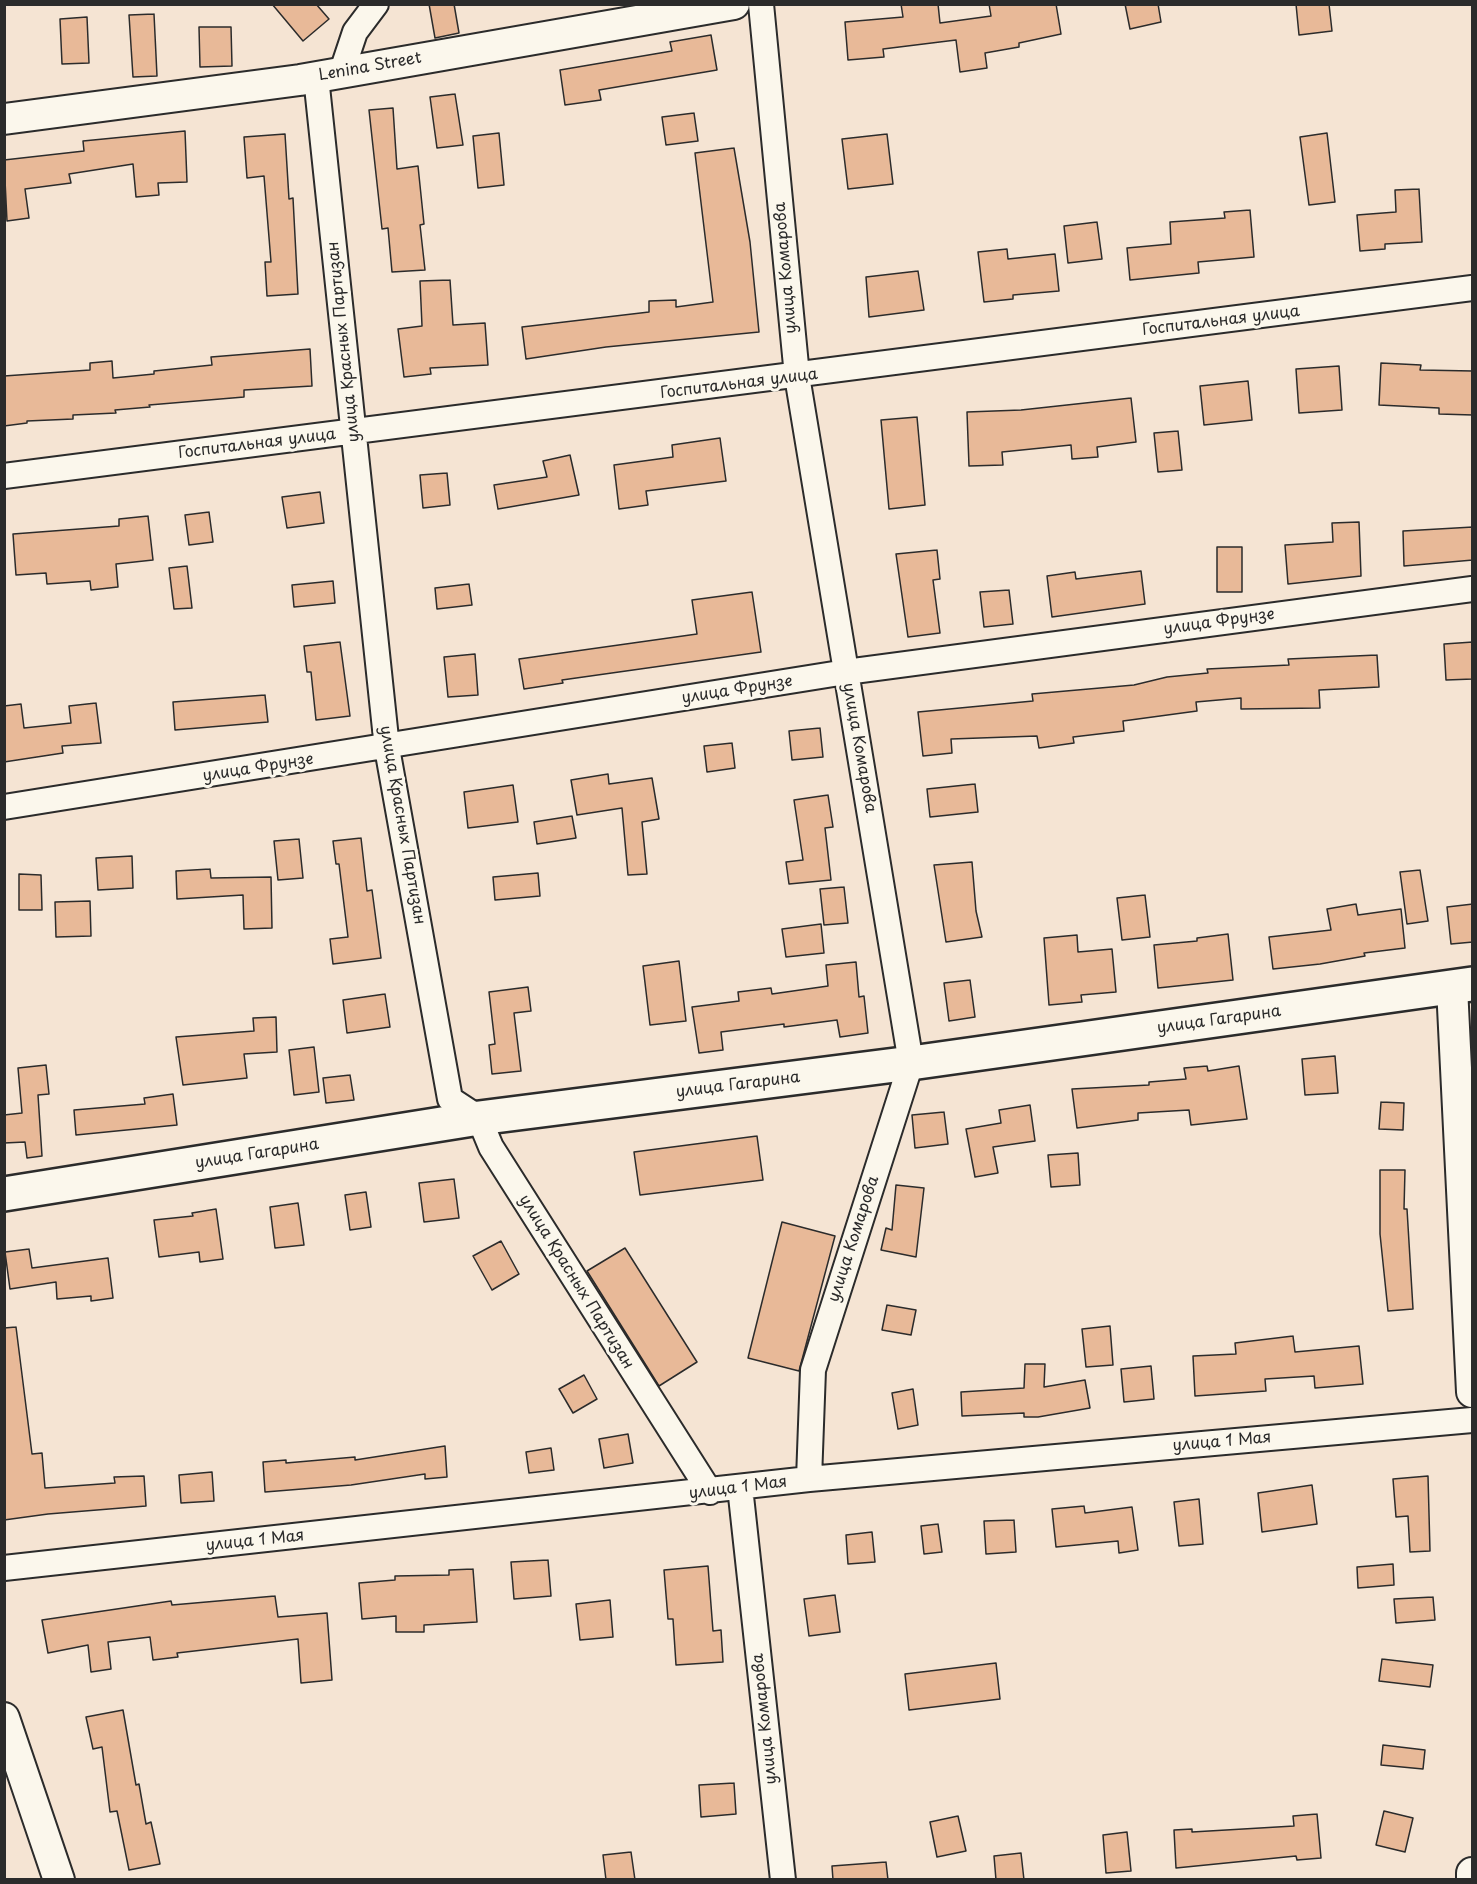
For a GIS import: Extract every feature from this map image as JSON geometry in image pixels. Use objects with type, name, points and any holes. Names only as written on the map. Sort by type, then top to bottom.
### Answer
[{"type":"main road","name":"улица Гагарина","points":[[4,1194],[479,1118],[911,1063],[1462,986]]},
{"type":"street","points":[[329,74],[355,32],[376,4]]},
{"type":"street","name":"Lenina Street","points":[[4,119],[329,74],[734,4]]},
{"type":"street","name":"улица Комарова","points":[[761,4],[797,376],[911,1063],[813,1370],[809,1479]]},
{"type":"street","name":"улица Красных Партизан","points":[[329,74],[354,432],[387,747],[450,1099],[479,1118],[491,1147],[710,1492]]},
{"type":"street","name":"Госпитальная улица","points":[[4,476],[1473,288]]},
{"type":"street","name":"улица Фрунзе","points":[[4,807],[846,672],[1473,589]]},
{"type":"street","points":[[1462,986],[1473,1392]]},
{"type":"street","name":"улица 1 Мая","points":[[4,1568],[710,1492],[809,1479],[1473,1420]]},
{"type":"street","name":"улица Комарова","points":[[740,1487],[783,1880]]},
{"type":"street","points":[[4,1718],[59,1880]]},
{"type":"street","points":[[1472,1880],[1473,1873]]},
{"type":"building","points":[[272,4],[316,4],[329,19],[303,41]]},
{"type":"building","points":[[429,4],[454,4],[459,33],[435,38]]},
{"type":"building","points":[[901,4],[938,4],[940,23],[991,16],[989,4],[1056,4],[1061,34],[1019,43],[1019,47],[985,53],[987,68],[960,72],[956,40],[883,49],[884,57],[848,60],[845,22],[903,17]]},
{"type":"building","points":[[1125,4],[1158,4],[1161,22],[1130,29]]},
{"type":"building","points":[[1296,4],[1329,4],[1332,31],[1299,35]]},
{"type":"building","points":[[154,14],[157,76],[133,77],[129,15]]},
{"type":"building","points":[[87,17],[89,63],[62,64],[60,19]]},
{"type":"building","points":[[199,27],[231,27],[232,66],[200,67]]},
{"type":"building","points":[[711,35],[717,70],[599,90],[601,100],[565,105],[560,70],[672,51],[670,42]]},
{"type":"building","points":[[455,94],[463,145],[437,148],[430,97]]},
{"type":"building","points":[[393,108],[397,169],[418,166],[424,224],[420,225],[425,270],[392,272],[388,228],[382,229],[369,110]]},
{"type":"building","points":[[694,113],[698,141],[666,145],[662,117]]},
{"type":"building","points":[[185,131],[187,182],[158,183],[159,195],[136,197],[133,164],[69,174],[71,183],[25,189],[29,218],[7,221],[4,160],[84,151],[83,141]]},
{"type":"building","points":[[499,133],[504,185],[478,188],[473,136]]},
{"type":"building","points":[[1327,133],[1335,202],[1309,205],[1300,137]]},
{"type":"building","points":[[285,134],[289,199],[293,198],[298,294],[267,296],[265,262],[271,262],[264,176],[247,178],[244,137]]},
{"type":"building","points":[[887,134],[893,184],[848,189],[842,139]]},
{"type":"building","points":[[734,148],[750,242],[759,332],[606,347],[526,359],[522,327],[649,312],[649,301],[676,300],[676,307],[713,302],[695,153]]},
{"type":"building","points":[[1419,189],[1422,242],[1385,244],[1385,249],[1360,251],[1357,215],[1396,212],[1395,190]]},
{"type":"building","points":[[1250,210],[1254,257],[1198,262],[1199,273],[1130,280],[1127,248],[1171,244],[1170,222],[1225,218],[1224,212]]},
{"type":"building","points":[[1097,222],[1102,259],[1068,263],[1064,226]]},
{"type":"building","points":[[1007,249],[1008,259],[1055,254],[1059,291],[1013,295],[1013,299],[984,302],[978,252]]},
{"type":"building","points":[[918,271],[924,310],[869,317],[866,277]]},
{"type":"building","points":[[450,280],[453,325],[485,323],[488,365],[430,368],[431,374],[404,377],[398,329],[422,326],[420,281]]},
{"type":"building","points":[[310,349],[312,386],[244,390],[244,397],[149,405],[150,407],[115,410],[116,413],[73,415],[73,419],[27,421],[27,423],[4,426],[4,376],[90,370],[90,363],[112,361],[113,378],[212,365],[211,357]]},
{"type":"building","points":[[1381,363],[1421,365],[1420,370],[1473,371],[1473,415],[1439,414],[1439,408],[1379,405]]},
{"type":"building","points":[[1339,366],[1342,410],[1299,413],[1296,369]]},
{"type":"building","points":[[1248,381],[1252,420],[1204,425],[1200,386]]},
{"type":"building","points":[[1131,398],[1136,442],[1097,447],[1098,457],[1072,459],[1071,445],[1002,452],[1003,465],[969,466],[967,412],[1021,410]]},
{"type":"building","points":[[917,417],[925,505],[889,509],[881,420]]},
{"type":"building","points":[[1178,431],[1182,470],[1158,472],[1154,433]]},
{"type":"building","points":[[720,438],[726,481],[646,491],[648,505],[619,509],[614,465],[673,457],[672,445]]},
{"type":"building","points":[[570,455],[579,495],[498,509],[494,485],[547,477],[543,461]]},
{"type":"building","points":[[447,473],[450,505],[423,508],[420,475]]},
{"type":"building","points":[[320,492],[324,523],[287,528],[282,497]]},
{"type":"building","points":[[209,512],[213,542],[189,545],[185,515]]},
{"type":"building","points":[[148,516],[153,560],[116,564],[118,587],[91,590],[90,581],[47,584],[46,573],[16,575],[13,534],[119,526],[119,519]]},
{"type":"building","points":[[1359,522],[1361,576],[1288,584],[1285,545],[1333,542],[1332,523]]},
{"type":"building","points":[[1473,527],[1473,560],[1404,566],[1403,531]]},
{"type":"building","points":[[1217,547],[1242,547],[1242,592],[1217,592]]},
{"type":"building","points":[[937,550],[940,579],[933,580],[940,633],[908,637],[896,554]]},
{"type":"building","points":[[187,566],[192,608],[174,609],[169,568]]},
{"type":"building","points":[[1141,571],[1145,604],[1052,617],[1047,576],[1075,572],[1076,579]]},
{"type":"building","points":[[333,581],[335,603],[294,607],[292,585]]},
{"type":"building","points":[[469,584],[472,605],[437,609],[435,588]]},
{"type":"building","points":[[1009,590],[1013,624],[984,627],[980,592]]},
{"type":"building","points":[[752,592],[761,652],[562,680],[563,683],[524,689],[519,659],[697,634],[692,600]]},
{"type":"building","points":[[340,642],[350,716],[316,720],[311,672],[307,672],[304,646]]},
{"type":"building","points":[[1473,642],[1473,679],[1446,680],[1444,644]]},
{"type":"building","points":[[475,654],[478,695],[448,697],[444,657]]},
{"type":"building","points":[[1377,655],[1379,687],[1319,690],[1320,708],[1241,709],[1241,698],[1196,702],[1197,711],[1123,721],[1124,731],[1073,737],[1074,743],[1039,748],[1037,736],[951,739],[952,753],[923,756],[918,712],[1033,701],[1032,694],[1134,685],[1167,677],[1208,673],[1207,669],[1289,665],[1288,659]]},
{"type":"building","points":[[265,695],[268,722],[175,730],[173,702]]},
{"type":"building","points":[[96,703],[101,743],[62,746],[63,753],[4,762],[4,706],[21,704],[24,728],[71,723],[69,706]]},
{"type":"building","points":[[820,728],[823,757],[792,760],[789,731]]},
{"type":"building","points":[[732,743],[735,768],[707,772],[704,746]]},
{"type":"building","points":[[608,774],[609,784],[652,778],[659,819],[642,822],[647,874],[628,875],[622,808],[577,815],[571,780]]},
{"type":"building","points":[[975,784],[978,812],[930,817],[927,789]]},
{"type":"building","points":[[513,785],[518,822],[468,828],[464,792]]},
{"type":"building","points":[[828,795],[833,827],[825,828],[831,880],[789,884],[786,862],[803,860],[794,800]]},
{"type":"building","points":[[572,816],[576,838],[537,844],[534,822]]},
{"type":"building","points":[[361,838],[367,891],[372,890],[381,958],[333,964],[330,939],[348,937],[339,864],[336,864],[333,841]]},
{"type":"building","points":[[299,839],[303,878],[278,880],[274,841]]},
{"type":"building","points":[[132,856],[133,888],[98,890],[96,858]]},
{"type":"building","points":[[972,862],[976,911],[982,937],[946,942],[934,865]]},
{"type":"building","points":[[210,869],[211,878],[271,877],[272,928],[244,929],[243,895],[177,899],[176,871]]},
{"type":"building","points":[[1420,870],[1428,921],[1407,924],[1400,872]]},
{"type":"building","points":[[538,873],[540,896],[495,900],[493,877]]},
{"type":"building","points":[[19,874],[41,875],[42,910],[19,910]]},
{"type":"building","points":[[844,887],[848,923],[824,925],[820,889]]},
{"type":"building","points":[[1145,895],[1150,937],[1122,940],[1117,898]]},
{"type":"building","points":[[90,901],[91,936],[56,937],[55,902]]},
{"type":"building","points":[[1356,904],[1358,915],[1401,909],[1405,948],[1364,953],[1365,956],[1320,964],[1273,969],[1269,937],[1331,930],[1327,909]]},
{"type":"building","points":[[1473,904],[1473,942],[1451,944],[1447,907]]},
{"type":"building","points":[[821,924],[824,953],[786,957],[782,929]]},
{"type":"building","points":[[1228,934],[1233,980],[1158,988],[1154,945],[1197,941],[1197,938]]},
{"type":"building","points":[[1077,935],[1078,952],[1112,949],[1116,992],[1081,995],[1082,1002],[1049,1005],[1044,938]]},
{"type":"building","points":[[679,961],[686,1021],[650,1025],[643,966]]},
{"type":"building","points":[[856,962],[859,997],[864,996],[868,1033],[840,1037],[837,1020],[784,1027],[784,1024],[721,1032],[723,1050],[699,1053],[692,1007],[739,1001],[738,992],[771,988],[772,994],[828,986],[826,965]]},
{"type":"building","points":[[970,980],[975,1017],[949,1021],[944,983]]},
{"type":"building","points":[[528,987],[531,1011],[514,1013],[521,1071],[492,1074],[489,1045],[495,1044],[489,992]]},
{"type":"building","points":[[385,994],[390,1027],[347,1033],[343,1000]]},
{"type":"building","points":[[276,1017],[277,1052],[244,1054],[247,1078],[183,1085],[176,1037],[254,1031],[253,1018]]},
{"type":"building","points":[[314,1047],[319,1092],[294,1095],[289,1050]]},
{"type":"building","points":[[1335,1056],[1338,1093],[1305,1095],[1302,1059]]},
{"type":"building","points":[[46,1065],[49,1094],[38,1095],[42,1156],[27,1158],[25,1142],[4,1143],[4,1115],[22,1113],[18,1068]]},
{"type":"building","points":[[1207,1066],[1208,1071],[1239,1066],[1247,1119],[1191,1125],[1189,1110],[1138,1113],[1138,1120],[1077,1128],[1072,1089],[1149,1085],[1149,1082],[1186,1079],[1184,1068]]},
{"type":"building","points":[[350,1075],[354,1100],[326,1103],[323,1078]]},
{"type":"building","points":[[173,1094],[177,1125],[76,1135],[74,1110],[145,1104],[144,1098]]},
{"type":"building","points":[[1381,1102],[1404,1103],[1403,1130],[1379,1129]]},
{"type":"building","points":[[1030,1105],[1035,1141],[993,1147],[998,1173],[975,1177],[966,1129],[1001,1123],[999,1110]]},
{"type":"building","points":[[944,1112],[948,1144],[915,1148],[912,1115]]},
{"type":"building","points":[[757,1136],[763,1180],[640,1195],[634,1152]]},
{"type":"building","points":[[1078,1153],[1080,1185],[1051,1187],[1048,1155]]},
{"type":"building","points":[[1380,1170],[1405,1170],[1404,1209],[1407,1209],[1413,1309],[1388,1311],[1380,1234]]},
{"type":"building","points":[[454,1179],[459,1218],[424,1222],[419,1183]]},
{"type":"building","points":[[896,1185],[924,1188],[916,1257],[881,1250],[886,1228],[892,1230]]},
{"type":"building","points":[[366,1192],[371,1227],[350,1230],[345,1195]]},
{"type":"building","points":[[298,1203],[304,1245],[275,1248],[270,1207]]},
{"type":"building","points":[[216,1209],[223,1259],[200,1262],[199,1252],[159,1257],[154,1220],[193,1216],[192,1213]]},
{"type":"building","points":[[782,1222],[835,1236],[799,1371],[748,1358]]},
{"type":"building","points":[[501,1241],[519,1274],[492,1290],[473,1256]]},
{"type":"building","points":[[625,1248],[697,1362],[659,1386],[587,1271]]},
{"type":"building","points":[[29,1249],[32,1268],[108,1258],[113,1298],[91,1301],[91,1296],[57,1299],[56,1282],[10,1289],[5,1252]]},
{"type":"building","points":[[887,1305],[916,1310],[911,1335],[882,1330]]},
{"type":"building","points":[[1110,1326],[1113,1365],[1086,1367],[1082,1329]]},
{"type":"building","points":[[16,1327],[32,1454],[42,1453],[45,1488],[115,1483],[114,1477],[144,1476],[146,1506],[4,1520],[4,1328]]},
{"type":"building","points":[[1293,1336],[1295,1352],[1359,1346],[1363,1384],[1315,1388],[1314,1376],[1265,1379],[1266,1391],[1195,1396],[1193,1356],[1236,1354],[1235,1343]]},
{"type":"building","points":[[1025,1364],[1045,1364],[1044,1387],[1085,1380],[1090,1408],[1038,1417],[1024,1417],[1024,1413],[962,1416],[961,1392],[1024,1388]]},
{"type":"building","points":[[1151,1366],[1154,1399],[1124,1402],[1121,1369]]},
{"type":"building","points":[[584,1375],[597,1399],[573,1413],[559,1389]]},
{"type":"building","points":[[913,1389],[918,1425],[898,1429],[892,1393]]},
{"type":"building","points":[[628,1434],[633,1463],[604,1468],[599,1439]]},
{"type":"building","points":[[445,1446],[447,1477],[425,1479],[425,1474],[351,1485],[265,1492],[263,1462],[286,1460],[286,1463],[355,1457],[355,1460]]},
{"type":"building","points":[[551,1448],[554,1470],[529,1473],[526,1452]]},
{"type":"building","points":[[212,1472],[214,1501],[181,1503],[179,1475]]},
{"type":"building","points":[[1428,1476],[1430,1551],[1410,1552],[1408,1516],[1396,1517],[1393,1479]]},
{"type":"building","points":[[1312,1485],[1317,1524],[1262,1532],[1258,1493]]},
{"type":"building","points":[[1199,1499],[1203,1544],[1179,1546],[1174,1502]]},
{"type":"building","points":[[1084,1506],[1085,1513],[1132,1507],[1138,1550],[1119,1553],[1118,1541],[1056,1547],[1052,1509]]},
{"type":"building","points":[[1014,1520],[1016,1552],[986,1554],[984,1521]]},
{"type":"building","points":[[938,1524],[942,1552],[924,1554],[921,1526]]},
{"type":"building","points":[[872,1532],[875,1562],[848,1564],[846,1535]]},
{"type":"building","points":[[548,1560],[551,1596],[514,1599],[511,1562]]},
{"type":"building","points":[[1393,1564],[1394,1585],[1358,1588],[1357,1567]]},
{"type":"building","points":[[708,1566],[713,1631],[721,1630],[723,1662],[676,1665],[673,1619],[668,1619],[664,1570]]},
{"type":"building","points":[[473,1569],[477,1622],[424,1625],[424,1632],[396,1632],[396,1616],[362,1619],[359,1583],[395,1580],[395,1576],[449,1575],[449,1570]]},
{"type":"building","points":[[835,1595],[840,1632],[809,1636],[804,1599]]},
{"type":"building","points":[[275,1596],[278,1617],[327,1613],[332,1680],[301,1683],[298,1639],[177,1653],[178,1657],[153,1660],[150,1637],[108,1642],[111,1669],[91,1672],[88,1645],[48,1653],[42,1620],[171,1601],[172,1605]]},
{"type":"building","points":[[1433,1597],[1435,1620],[1396,1623],[1394,1599]]},
{"type":"building","points":[[610,1600],[613,1637],[580,1640],[576,1604]]},
{"type":"building","points":[[1382,1659],[1433,1665],[1430,1687],[1379,1681]]},
{"type":"building","points":[[996,1663],[1000,1699],[909,1710],[905,1674]]},
{"type":"building","points":[[123,1710],[136,1785],[139,1784],[146,1824],[151,1822],[160,1864],[129,1870],[117,1811],[110,1812],[102,1747],[93,1749],[86,1717]]},
{"type":"building","points":[[1383,1745],[1425,1750],[1423,1769],[1381,1765]]},
{"type":"building","points":[[734,1783],[736,1814],[701,1817],[699,1785]]},
{"type":"building","points":[[1384,1811],[1413,1818],[1405,1852],[1376,1845]]},
{"type":"building","points":[[1317,1814],[1321,1858],[1297,1860],[1296,1856],[1176,1868],[1174,1830],[1192,1829],[1192,1832],[1294,1826],[1293,1816]]},
{"type":"building","points":[[958,1816],[966,1851],[937,1857],[930,1822]]},
{"type":"building","points":[[1127,1832],[1131,1871],[1106,1873],[1103,1835]]},
{"type":"building","points":[[631,1852],[635,1880],[606,1880],[603,1855]]},
{"type":"building","points":[[1021,1853],[1024,1880],[996,1880],[994,1856]]},
{"type":"building","points":[[886,1862],[888,1880],[833,1880],[832,1866]]}]
